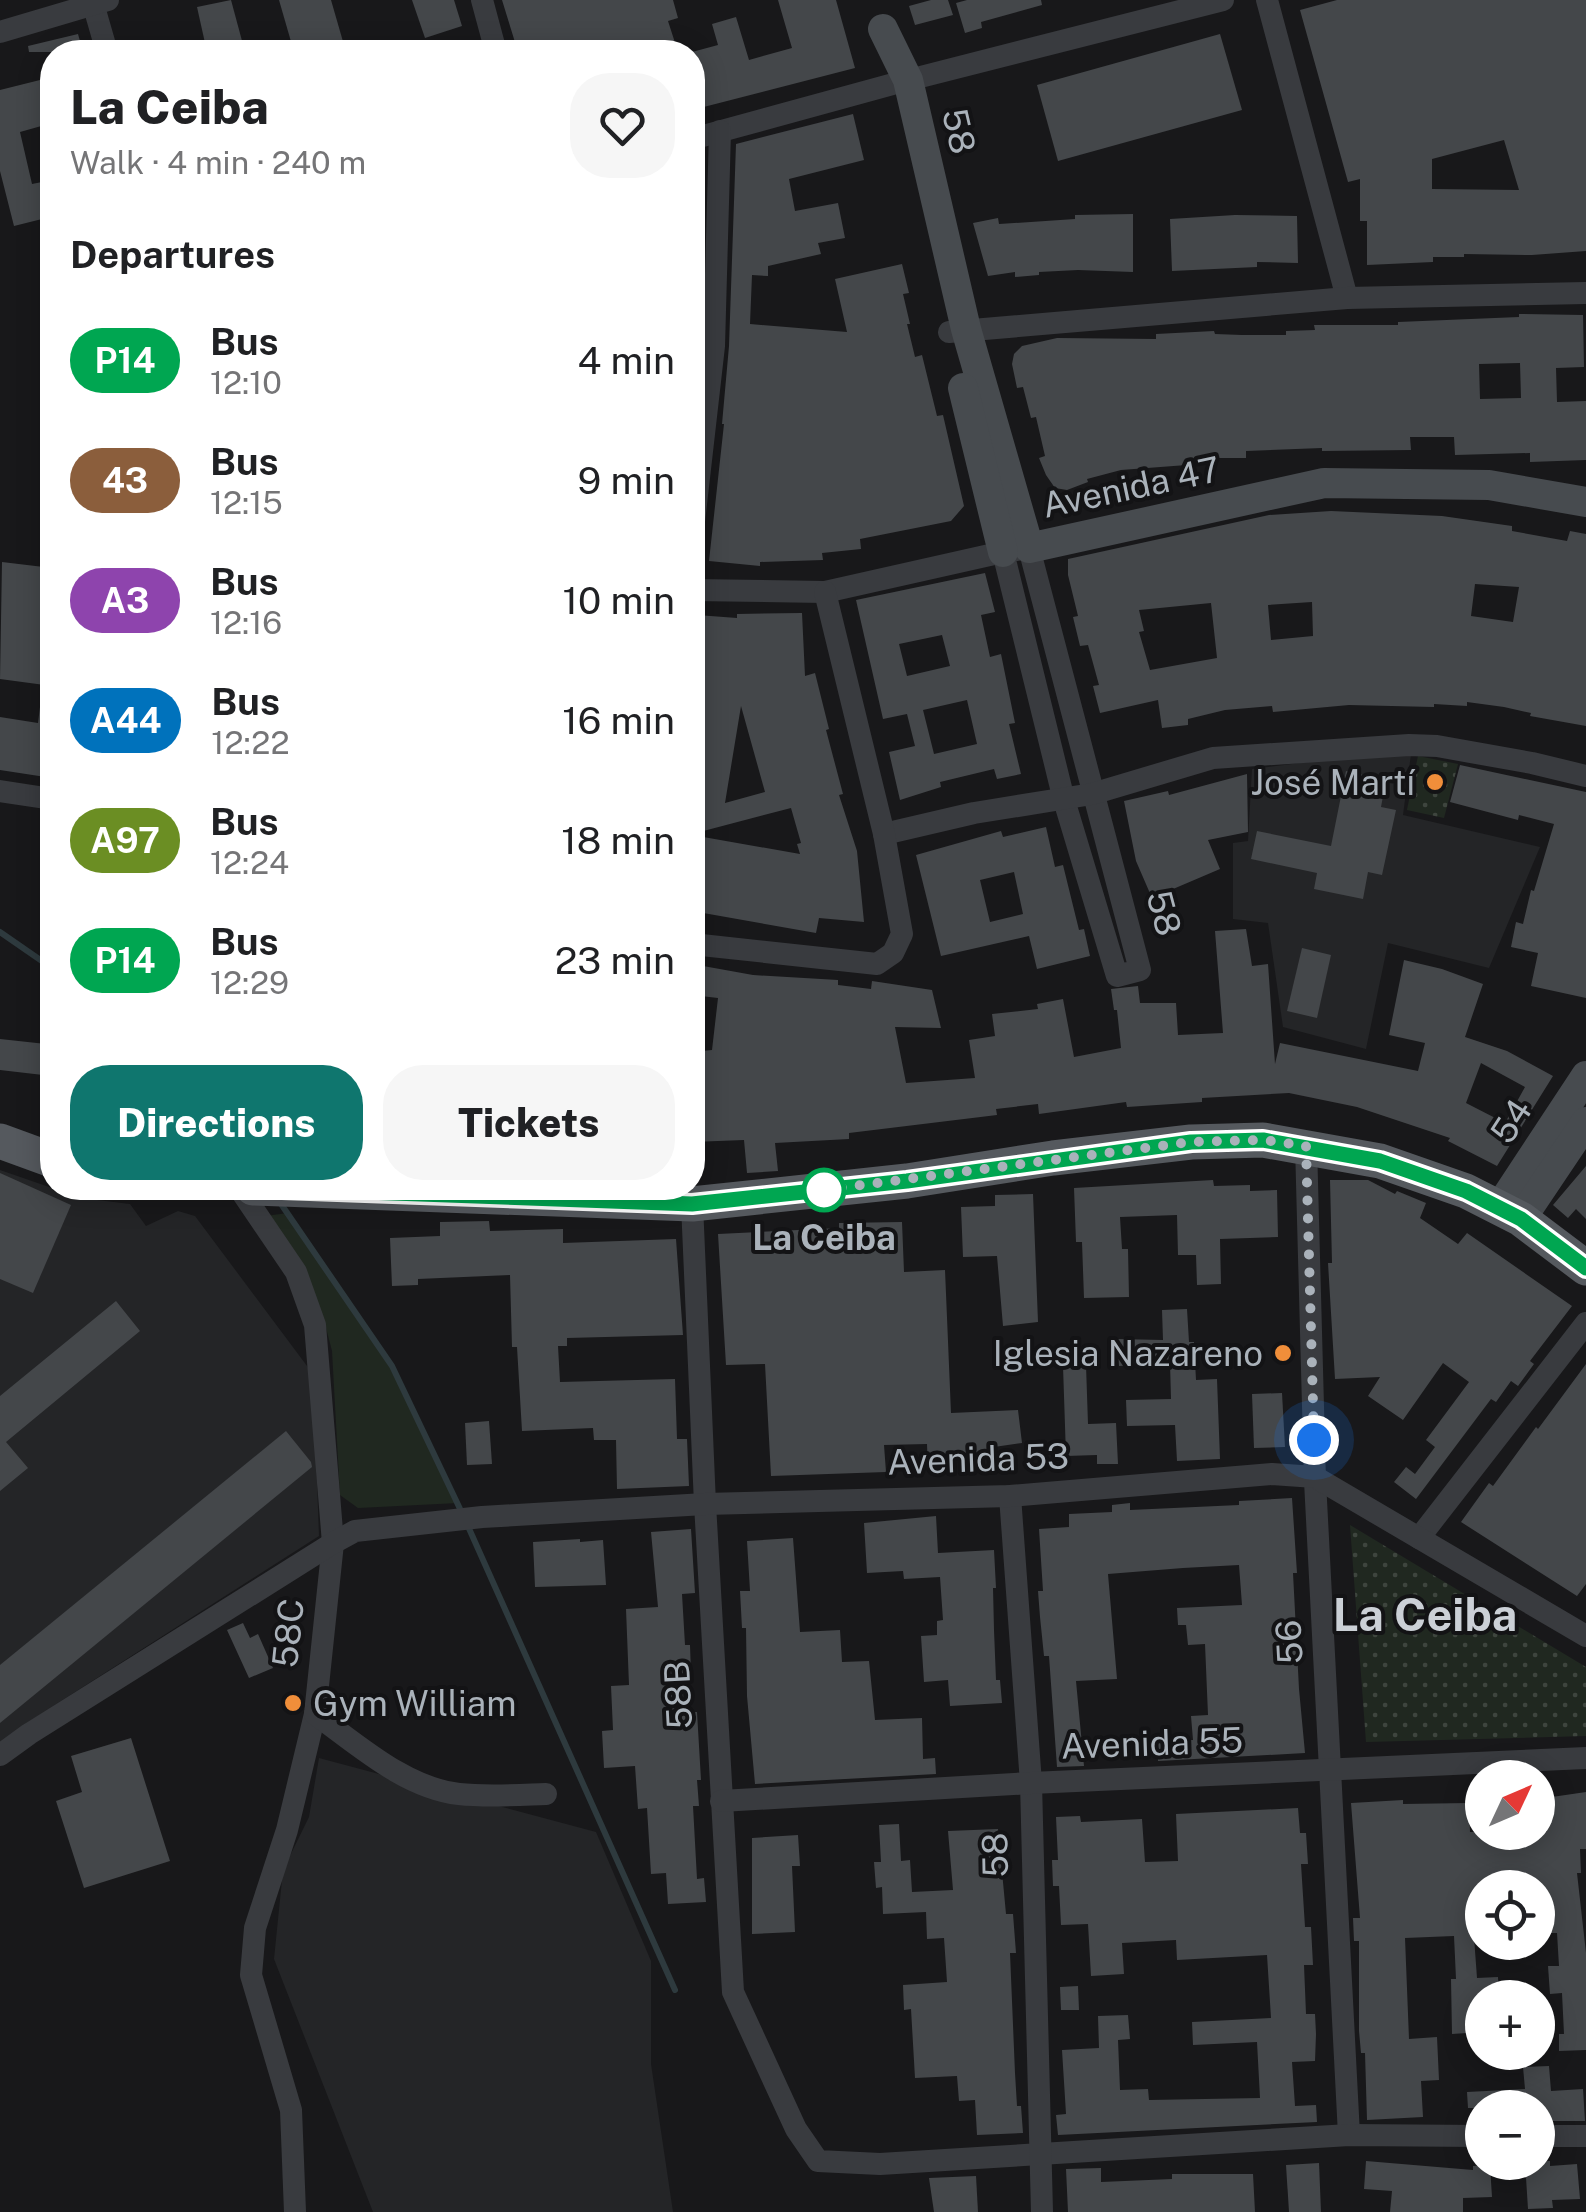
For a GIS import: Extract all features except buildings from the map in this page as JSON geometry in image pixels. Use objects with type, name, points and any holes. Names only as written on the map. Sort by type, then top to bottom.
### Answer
[{"type":"main road","points":[[649,1200],[692,1204],[907,1181],[1191,1142],[1263,1140],[1380,1161],[1466,1191],[1510,1214],[1586,1268]]},
{"type":"main road","points":[[0,1141],[40,1156]]},
{"type":"street","points":[[482,0],[493,40]]},
{"type":"street","points":[[705,135],[1222,0]]},
{"type":"street","points":[[1266,0],[1346,298]]},
{"type":"street","points":[[0,32],[97,1],[105,40]]},
{"type":"street","name":"58","points":[[879,15],[900,82],[958,331],[1016,550],[1092,794],[1140,970],[1116,976],[1064,800],[1016,550]]},
{"type":"street","points":[[705,425],[714,346],[720,131]]},
{"type":"street","points":[[958,331],[1346,298],[1586,293]]},
{"type":"street","name":"Avenida 47","points":[[705,590],[825,592],[1324,484],[1489,485],[1586,502]]},
{"type":"street","points":[[705,945],[877,964],[893,954],[902,934],[884,834],[825,592]]},
{"type":"street","points":[[884,834],[974,813],[1092,794],[1212,758],[1437,746],[1586,776]]},
{"type":"street","points":[[0,791],[40,797]]},
{"type":"street","name":"54","points":[[1510,1214],[1586,1076]]},
{"type":"street","name":"54","points":[[1510,1214],[1586,1122]]},
{"type":"street","name":"56","points":[[1306,1146],[1315,1477],[1349,2135]]},
{"type":"street","name":"58C","points":[[248,1200],[296,1272],[315,1324],[332,1542],[315,1714],[287,1830],[255,1928],[251,1975],[291,2110],[295,2212]]},
{"type":"street","name":"58B","points":[[692,1204],[733,1992],[796,2129],[818,2160],[880,2164],[1040,2156]]},
{"type":"street","points":[[1419,1538],[1586,1323]]},
{"type":"street","name":"Avenida 53","points":[[332,1542],[355,1532],[482,1517],[705,1504],[1010,1496],[1272,1474],[1315,1477],[1586,1636]]},
{"type":"street","name":"58","points":[[1010,1496],[1031,1783],[1042,2212]]},
{"type":"street","points":[[0,1756],[332,1542]]},
{"type":"street","points":[[315,1714],[396,1770],[428,1786],[457,1794],[546,1794]]},
{"type":"street","name":"Avenida 55","points":[[721,1802],[1031,1783],[1586,1758]]},
{"type":"street","points":[[1040,2156],[1349,2135],[1465,2136]]},
{"type":"street","points":[[1555,2136],[1586,2136]]},
{"type":"shaded area","points":[[1411,754],[1403,815],[1540,847],[1489,968],[1388,943],[1366,1049],[1283,1027],[1268,923],[1233,919],[1233,843],[1248,841],[1252,769],[1347,757]]},
{"type":"shaded area","points":[[1418,756],[1458,764],[1444,818],[1407,810]]},
{"type":"shaded area","points":[[0,1170],[40,1184],[40,1200],[130,1204],[146,1226],[178,1211],[195,1216],[313,1374],[319,1536],[25,1724],[0,1745]]},
{"type":"shaded area","points":[[288,1213],[392,1366],[458,1503],[358,1508],[340,1495],[332,1351],[324,1320],[265,1216]]},
{"type":"shaded area","points":[[1350,1525],[1586,1667],[1586,1736],[1366,1742]]},
{"type":"shaded area","points":[[319,1758],[596,1832],[651,1961],[651,2064],[673,2212],[373,2212],[274,1959],[283,1870],[309,1817]]},
{"type":"waterway","points":[[0,932],[40,960]]},
{"type":"waterway","points":[[279,1201],[392,1366],[462,1513]]},
{"type":"waterway","points":[[467,1524],[675,1990]]},
{"type":"bus line","name":"P14","points":[[548,1200],[692,1204],[907,1181],[1191,1142],[1263,1140],[1380,1161],[1466,1191],[1521,1219],[1586,1268]]},
{"type":"place","name":"José Martí","points":[[1435,782]]},
{"type":"place","name":"La Ceiba","points":[[824,1190]]},
{"type":"place","name":"Iglesia Nazareno","points":[[1283,1353]]},
{"type":"place","name":"Gym William","points":[[293,1703]]},
{"type":"district","name":"La Ceiba","points":[[1425,1614]]},
{"type":"route","points":[[824,1190],[1191,1142],[1263,1140],[1306,1146],[1314,1440]]}]
